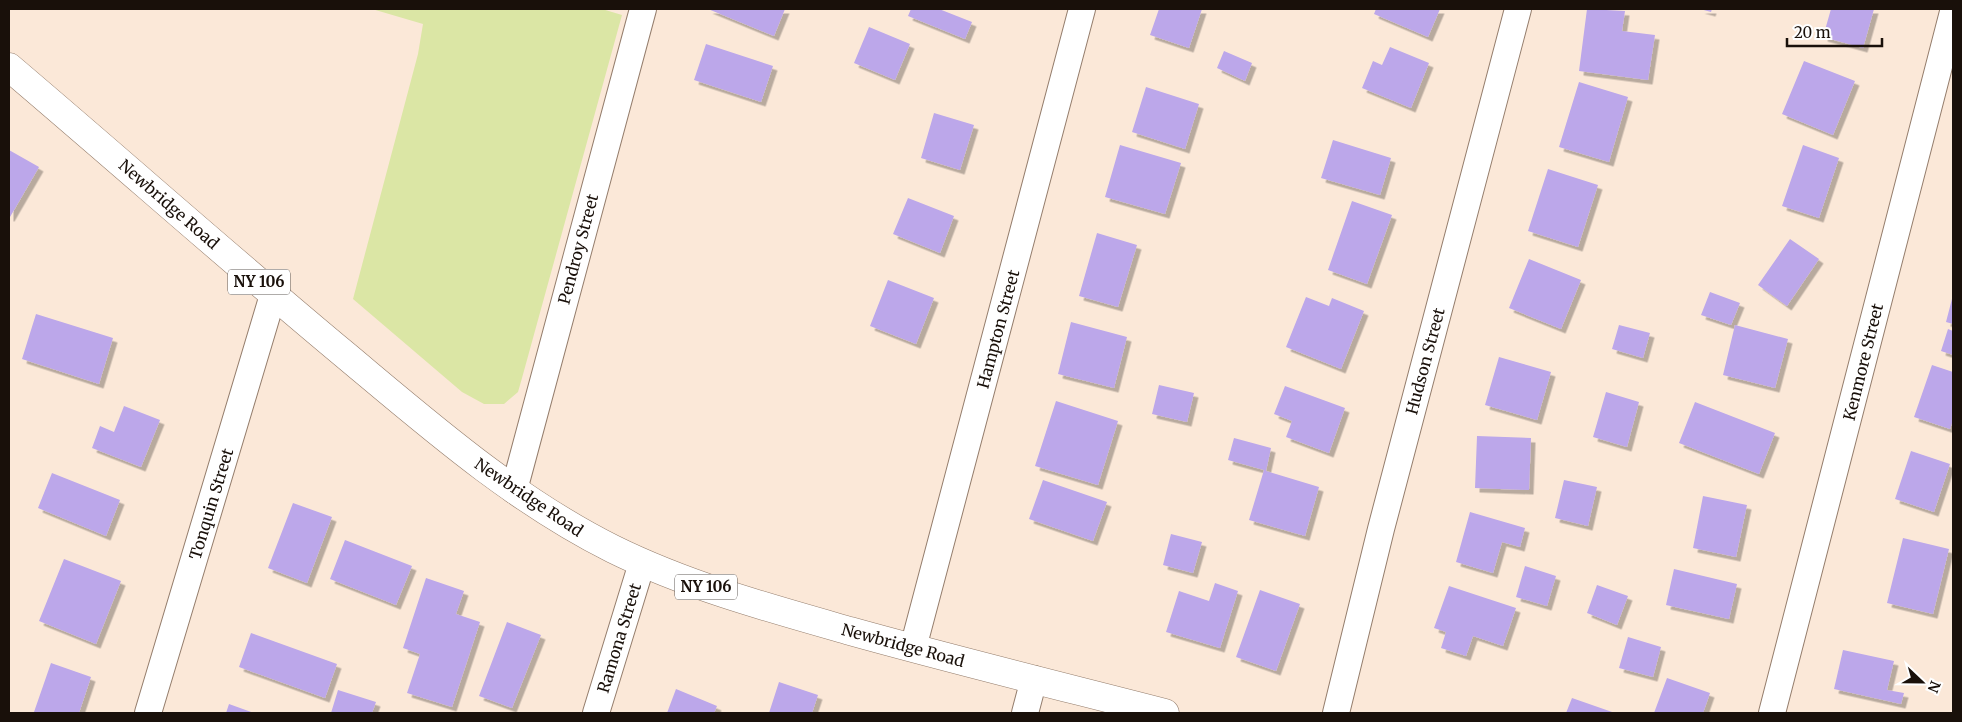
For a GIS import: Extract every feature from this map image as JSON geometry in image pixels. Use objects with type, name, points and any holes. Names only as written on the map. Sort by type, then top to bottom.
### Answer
[{"type":"main road","name":"Newbridge Road","points":[[9,67],[273,295],[430,426],[514,490],[579,531],[642,563],[761,606],[913,648],[1165,713]]},
{"type":"street","name":"Pendroy Street","points":[[514,490],[643,9]]},
{"type":"street","name":"Hampton Street","points":[[913,648],[1082,9]]},
{"type":"street","name":"Hudson Street","points":[[1336,713],[1381,529],[1518,9]]},
{"type":"street","name":"Kenmore Street","points":[[1772,713],[1953,12]]},
{"type":"street","name":"Tonquin Street","points":[[148,713],[273,295]]},
{"type":"street","name":"Ramona Street","points":[[596,713],[642,563]]},
{"type":"street","points":[[1026,713],[1034,680]]},
{"type":"green space","points":[[372,9],[602,9],[622,15],[518,392],[504,404],[484,404],[462,392],[353,299],[418,54],[423,24]]},
{"type":"building","points":[[708,9],[785,9],[774,36]]},
{"type":"building","points":[[911,9],[939,9],[972,22],[965,39],[908,16]]},
{"type":"building","points":[[1159,9],[1202,9],[1189,48],[1150,35]]},
{"type":"building","points":[[1376,9],[1440,9],[1428,37],[1374,14]]},
{"type":"building","points":[[1587,9],[1625,11],[1622,31],[1655,35],[1648,80],[1579,71]]},
{"type":"building","points":[[1700,9],[1712,9],[1711,12]]},
{"type":"building","points":[[1831,9],[1874,9],[1863,48],[1823,37]]},
{"type":"building","points":[[869,27],[910,44],[895,80],[854,63]]},
{"type":"building","points":[[706,44],[773,66],[761,102],[694,80]]},
{"type":"building","points":[[1390,47],[1429,63],[1411,108],[1362,88],[1373,61],[1382,65]]},
{"type":"building","points":[[1224,51],[1252,63],[1245,81],[1217,68]]},
{"type":"building","points":[[1804,61],[1855,81],[1833,135],[1782,114]]},
{"type":"building","points":[[1579,82],[1628,97],[1609,162],[1559,147]]},
{"type":"building","points":[[1146,87],[1199,104],[1185,149],[1132,132]]},
{"type":"building","points":[[934,113],[974,125],[960,170],[921,158]]},
{"type":"building","points":[[1333,140],[1391,158],[1380,195],[1321,178]]},
{"type":"building","points":[[1120,145],[1181,163],[1165,214],[1105,197]]},
{"type":"building","points":[[1803,145],[1839,158],[1819,218],[1782,206]]},
{"type":"building","points":[[9,150],[39,167],[10,217],[9,217]]},
{"type":"building","points":[[1548,169],[1598,185],[1578,247],[1528,231]]},
{"type":"building","points":[[908,198],[954,216],[940,253],[893,234]]},
{"type":"building","points":[[1352,201],[1392,215],[1367,284],[1328,270]]},
{"type":"building","points":[[1097,233],[1137,245],[1118,307],[1079,296]]},
{"type":"building","points":[[1790,239],[1819,259],[1787,306],[1758,285]]},
{"type":"building","points":[[1529,259],[1581,280],[1561,329],[1509,308]]},
{"type":"building","points":[[888,280],[934,298],[916,344],[870,326]]},
{"type":"building","points":[[1710,292],[1740,303],[1731,325],[1701,315]]},
{"type":"building","points":[[1953,295],[1953,324],[1946,322]]},
{"type":"building","points":[[1306,297],[1329,306],[1332,298],[1364,311],[1341,369],[1286,347]]},
{"type":"building","points":[[36,314],[113,338],[99,384],[22,359]]},
{"type":"building","points":[[1071,322],[1127,337],[1114,388],[1058,374]]},
{"type":"building","points":[[1619,325],[1650,333],[1643,358],[1612,349]]},
{"type":"building","points":[[1735,325],[1788,339],[1775,388],[1723,375]]},
{"type":"building","points":[[1948,329],[1953,331],[1953,355],[1941,351]]},
{"type":"building","points":[[1499,357],[1551,372],[1537,420],[1485,405]]},
{"type":"building","points":[[1932,365],[1953,372],[1953,420],[1950,429],[1914,417]]},
{"type":"building","points":[[1159,385],[1194,393],[1187,422],[1152,414]]},
{"type":"building","points":[[1285,386],[1345,408],[1329,453],[1286,437],[1292,421],[1274,414]]},
{"type":"building","points":[[1606,392],[1639,402],[1627,447],[1593,437]]},
{"type":"building","points":[[1056,401],[1118,421],[1098,485],[1035,466]]},
{"type":"building","points":[[1695,402],[1775,433],[1759,474],[1679,443]]},
{"type":"building","points":[[124,406],[160,420],[141,467],[92,448],[100,426],[114,432]]},
{"type":"building","points":[[1477,436],[1531,438],[1529,490],[1475,488]]},
{"type":"building","points":[[1234,438],[1271,448],[1266,471],[1319,487],[1305,536],[1249,520],[1264,470],[1228,460]]},
{"type":"building","points":[[1911,451],[1950,464],[1934,512],[1895,499]]},
{"type":"building","points":[[52,473],[120,500],[106,536],[38,508]]},
{"type":"building","points":[[1043,480],[1107,502],[1093,541],[1029,519]]},
{"type":"building","points":[[1564,480],[1597,487],[1588,526],[1555,518]]},
{"type":"building","points":[[1703,496],[1747,505],[1736,557],[1693,548]]},
{"type":"building","points":[[293,503],[332,517],[307,583],[268,568]]},
{"type":"building","points":[[1470,512],[1525,528],[1520,547],[1502,542],[1493,573],[1456,562]]},
{"type":"building","points":[[1171,534],[1202,542],[1193,573],[1163,565]]},
{"type":"building","points":[[1903,538],[1949,549],[1933,614],[1887,603]]},
{"type":"building","points":[[345,540],[412,566],[396,605],[330,579]]},
{"type":"building","points":[[64,559],[121,581],[96,644],[39,621]]},
{"type":"building","points":[[1525,566],[1556,576],[1547,606],[1516,597]]},
{"type":"building","points":[[1674,569],[1737,584],[1729,619],[1666,605]]},
{"type":"building","points":[[426,578],[464,591],[456,614],[480,622],[452,707],[407,693],[420,654],[403,648]]},
{"type":"building","points":[[1215,583],[1238,591],[1220,648],[1166,632],[1179,591],[1209,601]]},
{"type":"building","points":[[1597,585],[1628,596],[1617,625],[1587,613]]},
{"type":"building","points":[[1449,586],[1516,608],[1503,646],[1473,636],[1466,656],[1441,648],[1446,632],[1434,628]]},
{"type":"building","points":[[1260,590],[1300,604],[1276,671],[1236,657]]},
{"type":"building","points":[[507,622],[541,635],[512,708],[479,696]]},
{"type":"building","points":[[251,633],[337,664],[325,698],[239,667]]},
{"type":"building","points":[[1628,637],[1661,647],[1653,677],[1619,668]]},
{"type":"building","points":[[1843,650],[1894,661],[1887,690],[1904,693],[1901,704],[1834,689]]},
{"type":"building","points":[[51,663],[91,677],[79,713],[34,712]]},
{"type":"building","points":[[1667,678],[1710,693],[1703,713],[1654,713]]},
{"type":"building","points":[[779,682],[818,695],[812,713],[769,713]]},
{"type":"building","points":[[676,689],[717,706],[714,713],[667,713]]},
{"type":"building","points":[[338,690],[376,702],[372,713],[331,713]]},
{"type":"building","points":[[1572,698],[1615,713],[1566,713]]},
{"type":"building","points":[[229,704],[254,713],[226,713]]}]
